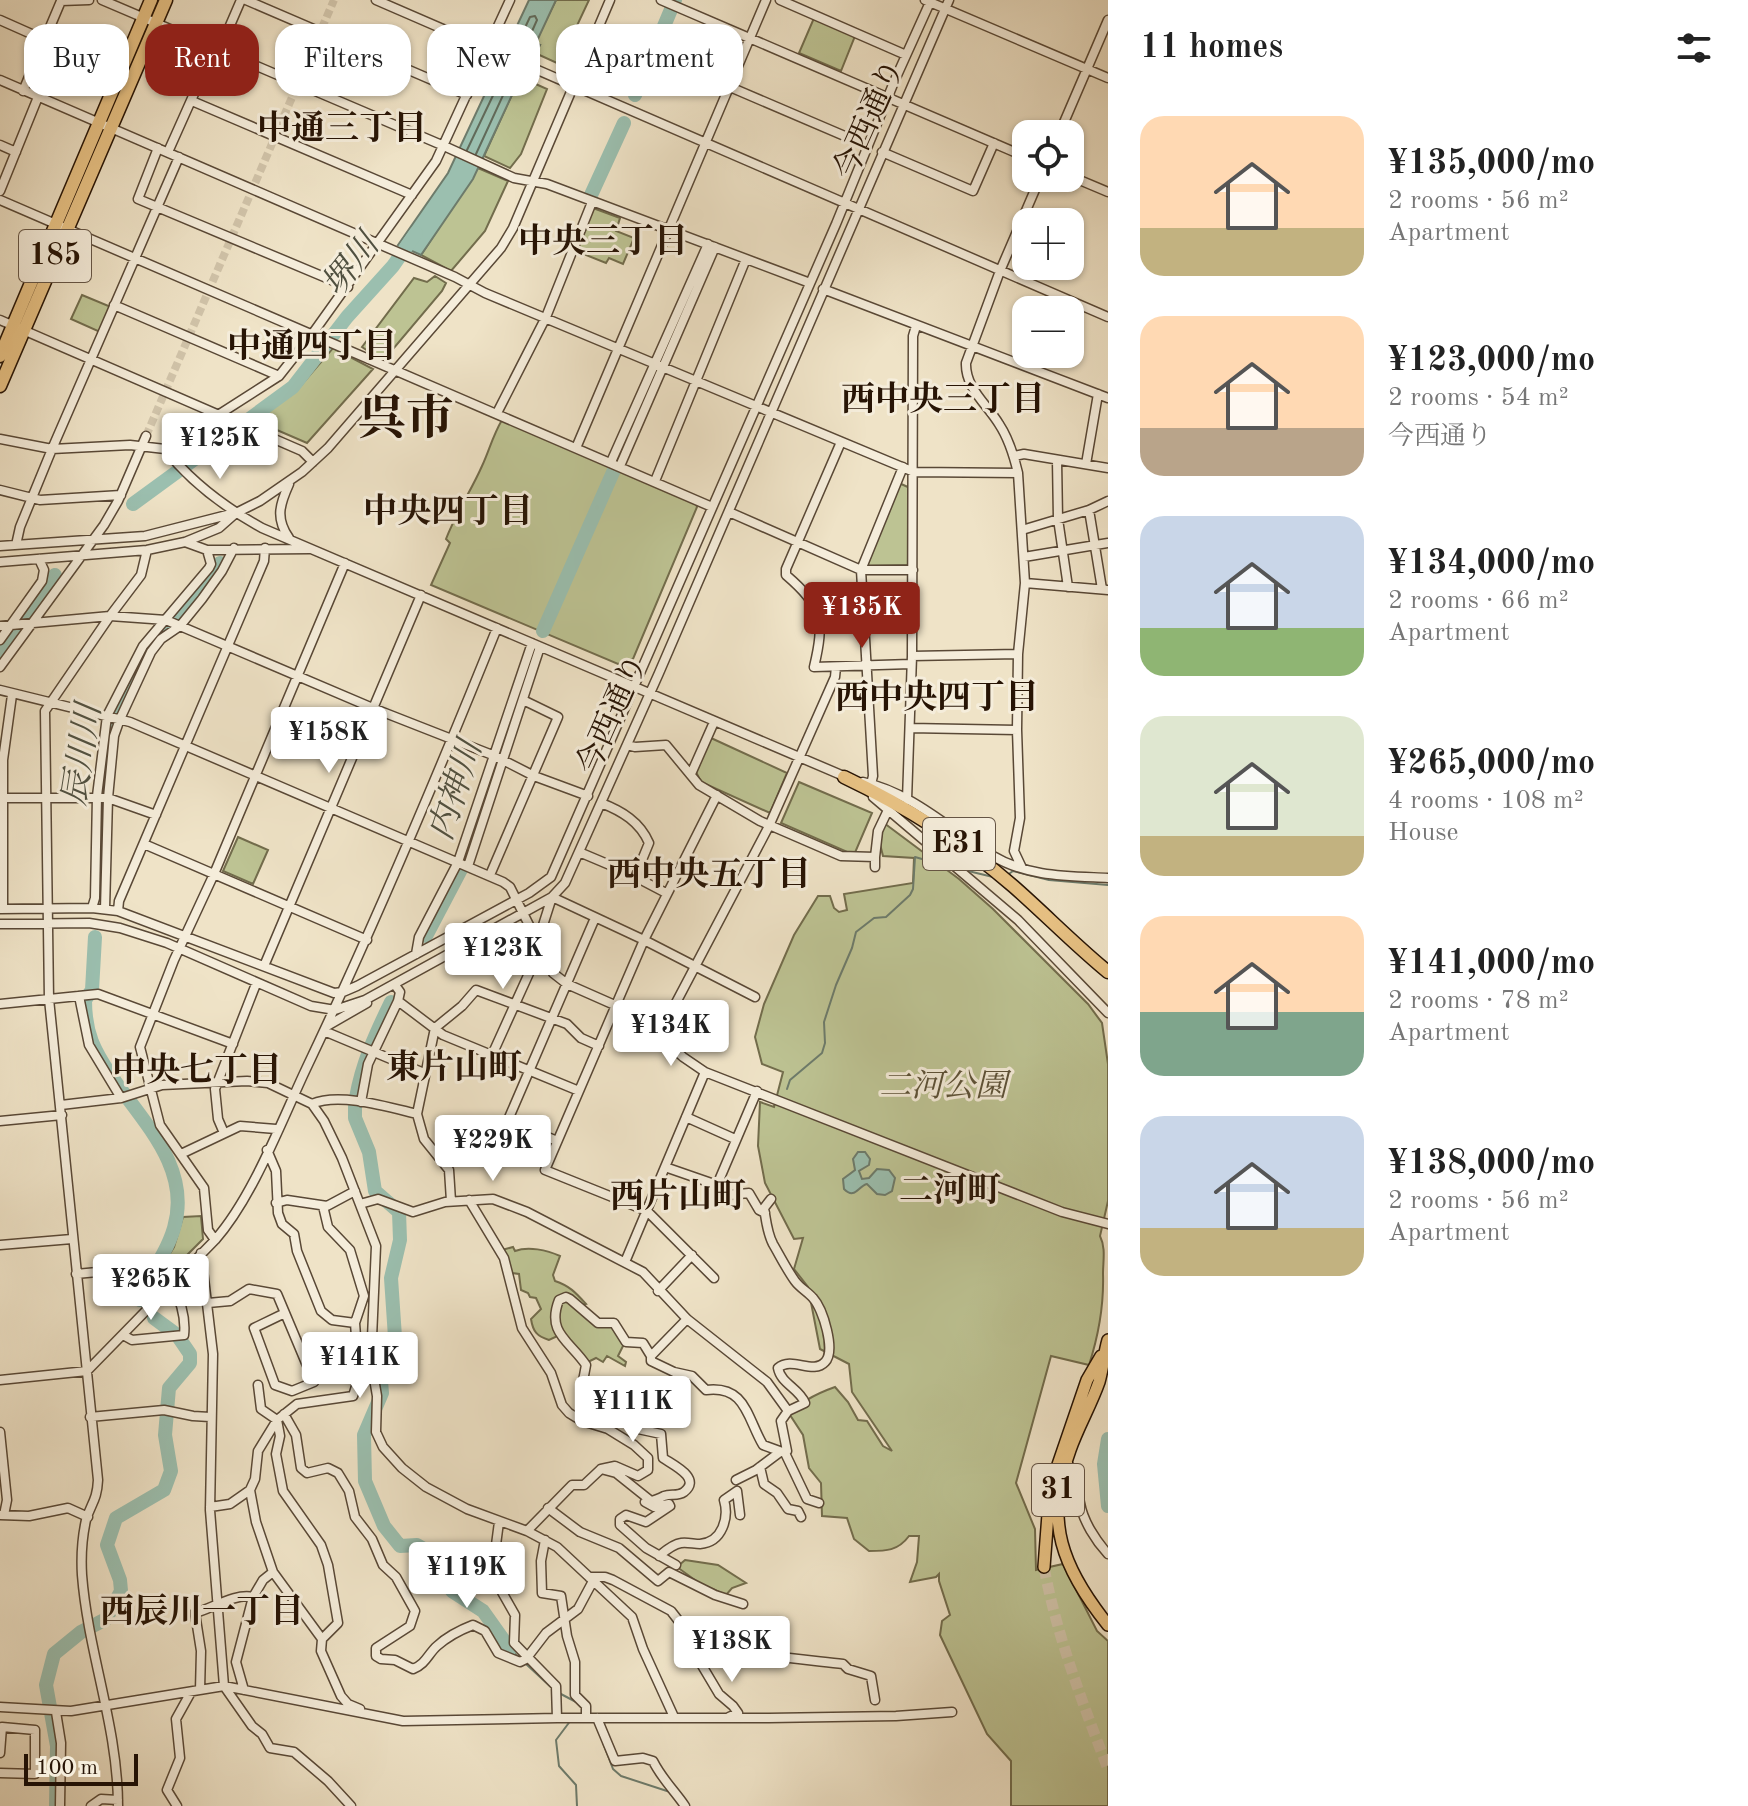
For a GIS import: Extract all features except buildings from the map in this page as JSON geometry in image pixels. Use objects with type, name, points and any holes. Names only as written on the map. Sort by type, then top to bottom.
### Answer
[{"type":"highway","name":"185","points":[[150,21],[151,0]]},
{"type":"highway","name":"185","points":[[0,386],[19,328],[105,125],[150,21],[166,0]]},
{"type":"highway","name":"185","points":[[0,356],[19,328]]},
{"type":"highway","name":"E31","points":[[844,777],[932,825],[1012,885],[1108,972]]},
{"type":"main road","name":"31","points":[[1107,1344],[1099,1382],[1066,1461],[1058,1489],[1059,1538],[1065,1558],[1088,1599],[1108,1625]]},
{"type":"main road","name":"31","points":[[1044,1567],[1050,1488],[1087,1380],[1107,1344]]},
{"type":"street","points":[[51,24],[60,0],[89,0]]},
{"type":"street","points":[[102,0],[157,24]]},
{"type":"street","points":[[230,24],[243,0],[427,78]]},
{"type":"street","points":[[376,0],[432,24]]},
{"type":"street","points":[[500,24],[510,0]]},
{"type":"street","points":[[600,24],[610,0]]},
{"type":"street","points":[[743,55],[766,0]]},
{"type":"street","points":[[780,0],[906,55]]},
{"type":"street","points":[[928,1],[947,4],[1108,78]]},
{"type":"street","name":"今西通り","points":[[343,992],[516,900],[551,877],[845,202],[928,1]]},
{"type":"street","points":[[669,3],[1012,151]]},
{"type":"street","name":"今西通り","points":[[335,1010],[397,984],[552,897],[565,883],[729,512],[947,4]]},
{"type":"street","points":[[0,20],[24,31]]},
{"type":"street","points":[[1065,120],[1108,20]]},
{"type":"street","points":[[259,68],[514,178],[547,184],[810,283]]},
{"type":"street","points":[[0,80],[470,286],[914,472],[1018,473]]},
{"type":"street","points":[[743,93],[868,146]]},
{"type":"street","points":[[168,152],[194,96]]},
{"type":"street","points":[[0,439],[52,449],[165,449],[279,376],[316,335],[448,148],[467,96]]},
{"type":"street","points":[[0,546],[145,536],[236,513],[291,480],[328,448],[501,248],[568,96]]},
{"type":"street","points":[[598,96],[1108,317]]},
{"type":"street","points":[[576,448],[726,96]]},
{"type":"street","points":[[0,191],[38,97]]},
{"type":"street","points":[[192,101],[412,195]]},
{"type":"street","points":[[882,152],[973,191],[994,143]]},
{"type":"street","points":[[0,145],[16,152]]},
{"type":"street","points":[[158,148],[138,199],[348,287]]},
{"type":"street","points":[[16,545],[20,527],[52,449],[179,157]]},
{"type":"street","points":[[1084,182],[1108,192]]},
{"type":"street","points":[[1022,869],[1014,851],[1019,828],[1021,788],[1017,730],[1018,654],[1025,583],[1018,473],[1000,425],[965,375],[971,345],[1034,192]]},
{"type":"street","points":[[0,200],[712,507]]},
{"type":"street","points":[[497,413],[546,317],[592,202]]},
{"type":"street","points":[[616,464],[712,245]]},
{"type":"street","points":[[655,481],[746,259]]},
{"type":"street","points":[[823,289],[1108,398]]},
{"type":"street","points":[[114,305],[279,376]]},
{"type":"street","points":[[0,320],[221,414],[302,451],[313,462]]},
{"type":"street","points":[[907,800],[912,660],[913,336],[916,326]]},
{"type":"street","points":[[1086,464],[1098,394]]},
{"type":"street","points":[[0,667],[94,539],[121,495],[146,436]]},
{"type":"street","points":[[841,442],[786,575],[808,594],[815,606],[821,627],[814,667],[1018,654]]},
{"type":"street","points":[[165,449],[185,473],[236,513],[262,528],[844,777],[871,784],[907,800],[938,817],[994,857],[1022,869],[1046,875],[1108,878]]},
{"type":"street","points":[[1014,456],[1024,454],[1108,468]]},
{"type":"street","points":[[1057,460],[1058,519],[1068,587]]},
{"type":"street","points":[[871,784],[861,570],[903,467]]},
{"type":"street","points":[[290,539],[280,520],[279,505],[291,480]]},
{"type":"street","points":[[0,490],[32,499],[121,495]]},
{"type":"street","points":[[1022,530],[1089,510],[1108,501]]},
{"type":"street","points":[[1025,583],[1105,589],[1089,510]]},
{"type":"street","points":[[729,512],[861,570],[913,570]]},
{"type":"street","points":[[0,562],[147,550],[185,542],[219,528],[236,513]]},
{"type":"street","points":[[185,542],[207,550],[315,549]]},
{"type":"street","points":[[1024,557],[1108,543]]},
{"type":"street","points":[[105,909],[108,798],[114,736],[120,719],[151,652],[161,639],[180,626],[222,571],[234,548]]},
{"type":"street","points":[[118,911],[119,901],[264,561],[265,548]]},
{"type":"street","points":[[91,1806],[101,1799],[118,1803],[118,1780],[107,1707],[88,1628],[81,1559],[88,1517],[98,1488],[49,999],[45,711],[141,575],[147,550]]},
{"type":"street","points":[[92,908],[95,898],[97,796],[107,716],[143,646],[209,568],[211,564],[207,550]]},
{"type":"street","points":[[0,640],[15,624],[45,575],[39,559]]},
{"type":"street","points":[[215,1240],[208,1230],[204,1188],[160,1125],[140,1047],[151,1014],[214,874],[345,563]]},
{"type":"street","points":[[264,966],[421,595]]},
{"type":"street","points":[[0,626],[110,616],[166,620],[588,796]]},
{"type":"street","points":[[0,1380],[87,1371],[215,1240],[233,1216],[367,940],[497,628]]},
{"type":"street","points":[[499,758],[523,700],[536,645]]},
{"type":"street","points":[[416,954],[419,937],[463,864],[536,645]]},
{"type":"street","points":[[659,1035],[769,826],[835,677],[836,667]]},
{"type":"street","points":[[0,690],[120,719],[490,875],[510,887],[553,973],[567,984],[635,1014],[705,1072],[1062,1212],[1108,1224]]},
{"type":"street","points":[[12,695],[3,760],[2,909],[92,908],[118,911],[318,988],[334,993],[343,992]]},
{"type":"street","points":[[490,875],[558,717],[523,700]]},
{"type":"street","points":[[691,774],[714,722]]},
{"type":"street","points":[[910,728],[1017,730]]},
{"type":"street","points":[[627,745],[666,745],[699,785],[769,826],[841,856],[875,857]]},
{"type":"street","points":[[798,757],[875,798],[1009,912],[1108,1013]]},
{"type":"street","points":[[714,1278],[647,1211],[545,1170],[644,940],[717,795]]},
{"type":"street","points":[[2,798],[97,796],[156,815]]},
{"type":"street","points":[[601,803],[626,813],[647,838],[649,843],[635,877]]},
{"type":"street","points":[[875,867],[878,831],[888,810]]},
{"type":"street","points":[[144,844],[367,940]]},
{"type":"street","points":[[579,852],[666,893]]},
{"type":"street","points":[[537,942],[552,897],[755,997]]},
{"type":"street","points":[[557,1141],[508,1120],[595,918]]},
{"type":"street","points":[[0,924],[89,923],[120,928],[179,949],[311,1006],[335,1010]]},
{"type":"street","points":[[492,1055],[535,960],[543,957]]},
{"type":"street","points":[[224,1133],[218,1119],[215,1089],[256,984]]},
{"type":"street","points":[[325,1029],[397,984],[400,992],[398,1001],[370,1050],[361,1102]]},
{"type":"street","points":[[451,1201],[449,1170],[424,1139],[417,1114],[435,1028],[476,990],[567,1024],[581,1038],[599,1046]]},
{"type":"street","points":[[0,1004],[98,994],[233,1044]]},
{"type":"street","points":[[79,996],[89,1045],[96,1060],[126,1097]]},
{"type":"street","points":[[398,1001],[443,1035],[579,1091]]},
{"type":"street","points":[[325,1029],[424,1073]]},
{"type":"street","points":[[625,1262],[705,1072]]},
{"type":"street","points":[[61,1105],[126,1097],[151,1088],[217,1082],[268,1083],[312,1104],[342,1158],[376,1246],[371,1361],[377,1396],[376,1432],[383,1447],[402,1468],[426,1487],[557,1547],[632,1617],[674,1717]]},
{"type":"street","points":[[717,1185],[757,1091]]},
{"type":"street","points":[[312,1104],[319,1101],[361,1102],[417,1114]]},
{"type":"street","points":[[0,1121],[62,1115]]},
{"type":"street","points":[[686,1117],[735,1139]]},
{"type":"street","points":[[181,1154],[240,1126],[276,1129]]},
{"type":"street","points":[[267,1150],[276,1171],[276,1203],[282,1224],[294,1234],[297,1251],[321,1311],[332,1320],[355,1323]]},
{"type":"street","points":[[665,1167],[717,1185],[729,1195],[749,1193],[759,1210],[765,1213]]},
{"type":"street","points":[[276,1203],[287,1200],[327,1206],[355,1191]]},
{"type":"street","points":[[360,1204],[378,1199],[413,1212],[451,1201],[493,1199],[527,1212],[643,1272],[687,1319],[767,1382],[788,1411]]},
{"type":"street","points":[[736,1480],[787,1451],[781,1421],[788,1411],[805,1403],[801,1394],[783,1380],[778,1368],[788,1363],[816,1367],[828,1359],[829,1344],[823,1315],[812,1296],[796,1283],[770,1239],[764,1205],[771,1199]]},
{"type":"street","points":[[469,1200],[504,1258],[522,1328],[551,1373],[562,1405],[582,1421],[608,1429],[634,1445],[645,1454],[649,1463],[648,1470],[638,1476],[608,1466],[584,1485],[572,1485],[527,1531]]},
{"type":"street","points":[[210,1507],[230,1504],[250,1490],[255,1479],[258,1451],[281,1417],[297,1404],[353,1396],[359,1377],[355,1357],[358,1340],[355,1323],[364,1296],[350,1250],[328,1227],[323,1206]]},
{"type":"street","points":[[0,1245],[72,1239]]},
{"type":"street","points":[[201,1253],[213,1354],[210,1507],[224,1686],[270,1748],[294,1752],[351,1806]]},
{"type":"street","points":[[658,1291],[692,1255]]},
{"type":"street","points":[[76,1274],[154,1268],[175,1280],[184,1335],[132,1340],[123,1335]]},
{"type":"street","points":[[208,1303],[230,1301],[252,1289],[277,1294],[285,1313],[314,1382],[292,1391],[275,1385],[254,1328],[285,1313]]},
{"type":"street","points":[[601,1469],[616,1473],[651,1501],[669,1494],[678,1495],[688,1485],[684,1470],[663,1458],[661,1434],[638,1429],[630,1419],[591,1403],[583,1381],[586,1365],[556,1327],[554,1316],[559,1300],[566,1297],[598,1323],[612,1322],[626,1342],[643,1343],[651,1361],[692,1376],[706,1390],[721,1389],[737,1398],[750,1414],[763,1445],[782,1453],[807,1499],[819,1503]]},
{"type":"street","points":[[651,1356],[687,1319]]},
{"type":"street","points":[[258,1385],[261,1409],[281,1417],[296,1435],[301,1468],[307,1473],[328,1468],[338,1473],[351,1497],[355,1517],[372,1539],[383,1565],[396,1577],[415,1611],[410,1626],[376,1648],[376,1656],[395,1660],[413,1669],[423,1665],[435,1647],[457,1631],[473,1625],[485,1631],[498,1653],[525,1660]]},
{"type":"street","points":[[90,1417],[167,1410],[210,1417]]},
{"type":"street","points":[[281,1417],[277,1460],[283,1491],[315,1534],[328,1565],[338,1623],[322,1639],[321,1651],[341,1696],[348,1704],[376,1716]]},
{"type":"street","points":[[0,1432],[7,1500],[2,1515],[29,1516],[68,1508],[88,1517]]},
{"type":"street","points":[[1066,1461],[1077,1477],[1080,1505],[1091,1530],[1108,1554]]},
{"type":"street","points":[[760,1467],[764,1484],[777,1493],[788,1509],[798,1511],[801,1517]]},
{"type":"street","points":[[250,1490],[256,1522],[273,1572],[322,1639]]},
{"type":"street","points":[[659,1556],[681,1543],[699,1544],[714,1537],[727,1518],[724,1500],[737,1491],[740,1515]]},
{"type":"street","points":[[642,1493],[648,1505],[670,1506],[650,1521],[643,1522],[626,1515],[619,1522],[659,1556],[676,1565]]},
{"type":"street","points":[[548,1508],[580,1532],[619,1548],[658,1581],[669,1572],[715,1595],[743,1604]]},
{"type":"street","points":[[499,1522],[494,1560],[502,1592],[515,1615],[514,1643],[525,1660],[556,1686],[557,1718]]},
{"type":"street","points":[[545,1540],[541,1561],[542,1593],[561,1596],[575,1662],[575,1695],[585,1716],[615,1761],[643,1758],[653,1761],[665,1783],[672,1787],[685,1806]]},
{"type":"street","points":[[244,1690],[236,1662],[253,1597],[273,1572]]},
{"type":"street","points":[[591,1579],[605,1577],[671,1611],[685,1629],[691,1647],[719,1694],[738,1713],[726,1718]]},
{"type":"street","points":[[525,1660],[546,1633],[578,1609],[591,1579]]},
{"type":"street","points":[[177,1806],[167,1790],[180,1758],[176,1719],[195,1691],[201,1651],[195,1613],[219,1606],[239,1595],[253,1597]]},
{"type":"street","points":[[685,1629],[706,1641],[843,1664],[848,1669],[871,1676],[875,1700]]},
{"type":"street","points":[[0,1707],[56,1712],[107,1707],[224,1686],[403,1721],[585,1716],[896,1716],[952,1712]]},
{"type":"street","points":[[56,1712],[61,1743],[60,1806]]},
{"type":"street","points":[[0,1753],[2,1727],[35,1730],[35,1774],[0,1773]]},
{"type":"green space","points":[[556,0],[589,0],[578,24],[556,24],[556,63],[540,55],[540,33]]},
{"type":"green space","points":[[814,18],[855,36],[841,71],[799,53]]},
{"type":"green space","points":[[540,86],[547,89],[521,154],[510,168],[484,156],[511,96],[540,96]]},
{"type":"green space","points":[[478,168],[508,181],[485,231],[451,271],[421,255]]},
{"type":"green space","points":[[593,208],[620,218],[616,231],[634,238],[623,264],[609,258],[606,263],[576,251]]},
{"type":"green space","points":[[435,276],[446,283],[442,291],[383,361],[362,347],[414,278],[427,282]]},
{"type":"green space","points":[[82,295],[111,307],[100,332],[71,319]]},
{"type":"green space","points":[[333,348],[373,369],[307,443],[256,421],[297,390]]},
{"type":"green space","points":[[502,420],[695,501],[697,507],[633,659],[618,664],[431,585],[450,543],[446,539],[450,529]]},
{"type":"green space","points":[[899,483],[910,488],[908,565],[867,566]]},
{"type":"green space","points":[[711,738],[787,773],[770,813],[701,782],[696,772]]},
{"type":"green space","points":[[799,782],[872,813],[854,855],[781,823]]},
{"type":"green space","name":"二河公園","points":[[884,823],[959,879],[993,909],[1088,1004],[1102,1023],[1108,1064],[1108,1201],[1100,1236],[1104,1255],[1098,1331],[1089,1365],[1051,1356],[1016,1483],[1035,1529],[1036,1570],[1063,1564],[1097,1631],[1108,1641],[1108,1806],[1011,1806],[1011,1761],[987,1734],[940,1635],[942,1621],[950,1615],[939,1574],[910,1582],[917,1562],[919,1536],[909,1536],[891,1549],[869,1551],[854,1539],[847,1518],[822,1516],[821,1483],[809,1468],[803,1435],[790,1415],[810,1398],[835,1387],[858,1420],[867,1421],[883,1446],[892,1451],[852,1392],[849,1364],[820,1349],[808,1287],[794,1269],[803,1238],[794,1239],[765,1183],[758,1146],[760,1102],[774,1107],[783,1072],[762,1064],[755,1037],[764,1004],[794,935],[818,896],[830,896],[839,912],[847,910],[844,894],[913,883],[914,858],[883,856],[880,844]]},
{"type":"green space","points":[[238,837],[268,850],[253,884],[223,871]]},
{"type":"green space","points":[[201,1216],[203,1239],[172,1270],[162,1266],[174,1247],[183,1217]]},
{"type":"green space","points":[[513,1247],[515,1251],[538,1249],[560,1256],[553,1275],[555,1281],[572,1290],[586,1304],[582,1305],[584,1315],[611,1324],[624,1344],[618,1356],[626,1362],[625,1366],[607,1356],[603,1362],[596,1358],[588,1362],[564,1333],[549,1340],[536,1333],[531,1319],[541,1309],[536,1298],[521,1290],[519,1274],[512,1273],[502,1250]]},
{"type":"green space","points":[[685,1560],[718,1565],[746,1583],[732,1588],[726,1595],[699,1583],[677,1567]]},
{"type":"water","points":[[529,0],[556,0],[540,34],[540,24],[518,24]]},
{"type":"water","points":[[484,96],[512,96],[473,179],[421,255],[398,245],[448,173]]},
{"type":"water","points":[[858,1152],[865,1152],[870,1159],[869,1165],[859,1171],[862,1179],[869,1178],[877,1169],[889,1170],[895,1178],[892,1191],[885,1195],[877,1194],[867,1184],[854,1193],[844,1189],[843,1179],[855,1170],[853,1159]]},
{"type":"waterway","name":"内神川","points":[[665,24],[675,0]]},
{"type":"waterway","name":"内神川","points":[[591,195],[624,123]]},
{"type":"waterway","name":"堺川","points":[[133,504],[293,387],[347,317],[393,266],[416,233]]},
{"type":"waterway","name":"内神川","points":[[617,460],[655,374]]},
{"type":"waterway","name":"内神川","points":[[543,631],[614,470]]},
{"type":"waterway","name":"辰川川","points":[[100,893],[100,826],[107,760],[124,697],[154,637],[189,604],[220,563]]},
{"type":"waterway","name":"堺川","points":[[0,656],[55,575]]},
{"type":"waterway","name":"内神川","points":[[426,936],[467,858],[531,659]]},
{"type":"waterway","points":[[787,1089],[790,1080],[822,1053],[824,1022],[856,932],[874,918],[886,917],[910,895],[915,857],[950,867]]},
{"type":"waterway","points":[[964,870],[993,877]]},
{"type":"waterway","points":[[1006,876],[1013,871],[1049,880],[1108,885]]},
{"type":"waterway","name":"辰川川","points":[[95,937],[92,990],[85,1000],[90,1037],[118,1086],[164,1152],[174,1176],[178,1201],[171,1237],[139,1294],[140,1300]]},
{"type":"waterway","name":"内神川","points":[[356,1098],[366,1060],[391,1002]]},
{"type":"waterway","name":"内神川","points":[[355,1106],[355,1118],[369,1152],[375,1191],[399,1212],[400,1240],[391,1278],[396,1352],[381,1381],[382,1393],[364,1435],[365,1481],[384,1526],[400,1546],[417,1545],[429,1552],[452,1591],[483,1611],[510,1649]]},
{"type":"waterway","name":"辰川川","points":[[56,1806],[57,1746],[46,1685],[54,1654],[81,1632],[106,1619],[121,1591],[107,1545],[116,1518],[164,1490],[171,1471],[165,1435],[169,1388],[190,1363],[190,1354],[177,1335],[154,1318]]},
{"type":"waterway","points":[[1108,1439],[1104,1464],[1108,1506]]},
{"type":"waterway","name":"内神川","points":[[510,1649],[521,1659]]},
{"type":"waterway","name":"内神川","points":[[526,1664],[553,1689]]},
{"type":"waterway","name":"内神川","points":[[559,1693],[578,1703]]},
{"type":"waterway","points":[[571,1720],[556,1740],[559,1766],[576,1785],[577,1806]]},
{"type":"waterway","points":[[603,1743],[613,1769],[621,1776],[670,1792]]},
{"type":"tunnel","points":[[146,436],[334,0]]},
{"type":"tunnel","points":[[1044,1567],[1063,1645],[1108,1769]]},
{"type":"district","name":"中通三丁目","points":[[342,130]]},
{"type":"district","name":"中央三丁目","points":[[603,243]]},
{"type":"district","name":"中通四丁目","points":[[312,348]]},
{"type":"district","name":"西中央三丁目","points":[[943,401]]},
{"type":"district","name":"呉市","points":[[406,421]]},
{"type":"district","name":"中央四丁目","points":[[448,513]]},
{"type":"district","name":"西中央四丁目","points":[[937,699]]},
{"type":"district","name":"西中央五丁目","points":[[709,876]]},
{"type":"district","name":"東片山町","points":[[454,1069]]},
{"type":"district","name":"中央七丁目","points":[[197,1072]]},
{"type":"district","name":"二河町","points":[[950,1192]]},
{"type":"district","name":"西片山町","points":[[678,1198]]},
{"type":"district","name":"西辰川一丁目","points":[[202,1613]]}]
